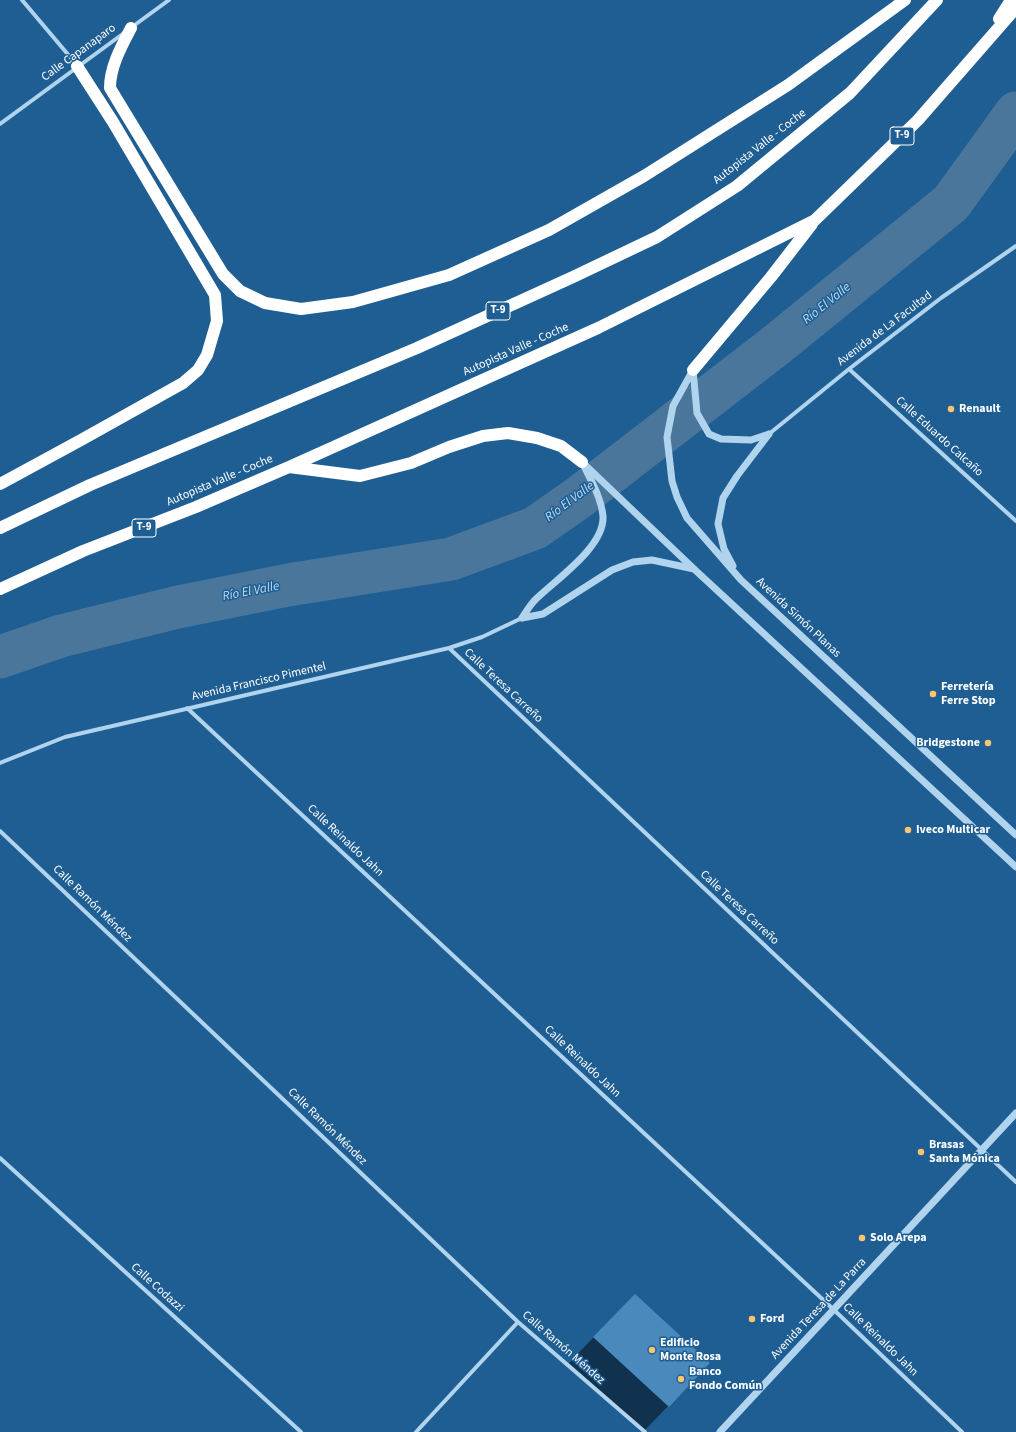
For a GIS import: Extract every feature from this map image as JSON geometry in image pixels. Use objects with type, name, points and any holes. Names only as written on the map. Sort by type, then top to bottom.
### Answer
[{"type":"highway","points":[[131,28],[121,48],[110,77],[110,88],[114,95],[223,274],[240,291],[265,303],[301,309],[353,302],[449,275],[549,230],[644,176],[788,85],[905,0]]},
{"type":"highway","name":"Autopista Valle - Coche","points":[[0,528],[90,485],[424,344],[573,278],[656,237],[737,186],[850,93],[937,0]]},
{"type":"highway","name":"Autopista Valle - Coche","points":[[983,45],[1011,0]]},
{"type":"highway","name":"Autopista Valle - Coche","points":[[0,589],[83,551],[196,507],[289,467],[598,328],[815,220],[918,120],[1016,8]]},
{"type":"highway","points":[[0,484],[183,383],[198,370],[207,355],[217,322],[215,295],[113,122],[77,66]]},
{"type":"highway","name":"T-9","points":[[693,370],[771,278],[815,220]]},
{"type":"highway","points":[[289,467],[360,476],[410,463],[449,447],[483,436],[508,433],[537,438],[561,446],[582,462]]},
{"type":"street","points":[[22,0],[77,66]]},
{"type":"street","name":"Calle Capanaparo","points":[[0,124],[77,66],[169,0]]},
{"type":"street","name":"Avenida de La Facultad","points":[[769,434],[849,369],[941,298],[1016,246]]},
{"type":"street","name":"Calle Eduardo Calcaño","points":[[849,369],[1016,521]]},
{"type":"street","points":[[693,370],[696,413],[709,434],[721,439],[751,440],[769,434]]},
{"type":"street","name":"Avenida Simón Planas","points":[[693,370],[673,406],[668,437],[672,481],[677,498],[688,518],[741,580],[1016,835]]},
{"type":"street","points":[[741,580],[724,549],[718,524],[723,498],[736,476],[769,434]]},
{"type":"street","points":[[582,462],[694,569],[1016,867]]},
{"type":"street","points":[[522,618],[533,601],[582,556],[594,543],[600,532],[603,516],[600,503],[597,492],[582,462]]},
{"type":"street","points":[[522,618],[543,614],[612,570],[633,562],[652,560],[694,569]]},
{"type":"street","name":"Avenida Francisco Pimentel","points":[[0,763],[65,737],[449,648],[482,637],[522,618]]},
{"type":"street","name":"Calle Teresa Carreño","points":[[449,648],[1016,1182]]},
{"type":"street","name":"Calle Reinaldo Jahn","points":[[187,708],[833,1309],[962,1432]]},
{"type":"street","name":"Calle Ramón Méndez","points":[[0,831],[518,1322],[645,1432]]},
{"type":"street","name":"Avenida Teresa de La Parra","points":[[720,1432],[1016,1113]]},
{"type":"street","name":"Calle Codazzi","points":[[0,1158],[301,1432]]},
{"type":"street","points":[[416,1432],[518,1322]]},
{"type":"building","name":"Edificio Monte Rosa","points":[[635,1294],[710,1363],[669,1407],[593,1337]]},
{"type":"waterway","name":"Río El Valle","points":[[0,657],[61,636],[178,607],[288,585],[451,559],[535,528],[578,498],[775,346],[951,203],[1016,113]]},
{"type":"place","name":"Renault","points":[[951,409]]},
{"type":"place","name":"Ferretería Ferre Stop","points":[[933,694]]},
{"type":"place","name":"Bridgestone","points":[[988,743]]},
{"type":"place","name":"Iveco Multicar","points":[[908,830]]},
{"type":"place","name":"Brasas Santa Mónica","points":[[921,1152]]},
{"type":"place","name":"Solo Arepa","points":[[862,1238]]},
{"type":"place","name":"Ford","points":[[752,1319]]},
{"type":"place","name":"Edificio Monte Rosa","points":[[652,1350]]},
{"type":"place","name":"Banco Fondo Común","points":[[681,1379]]}]
